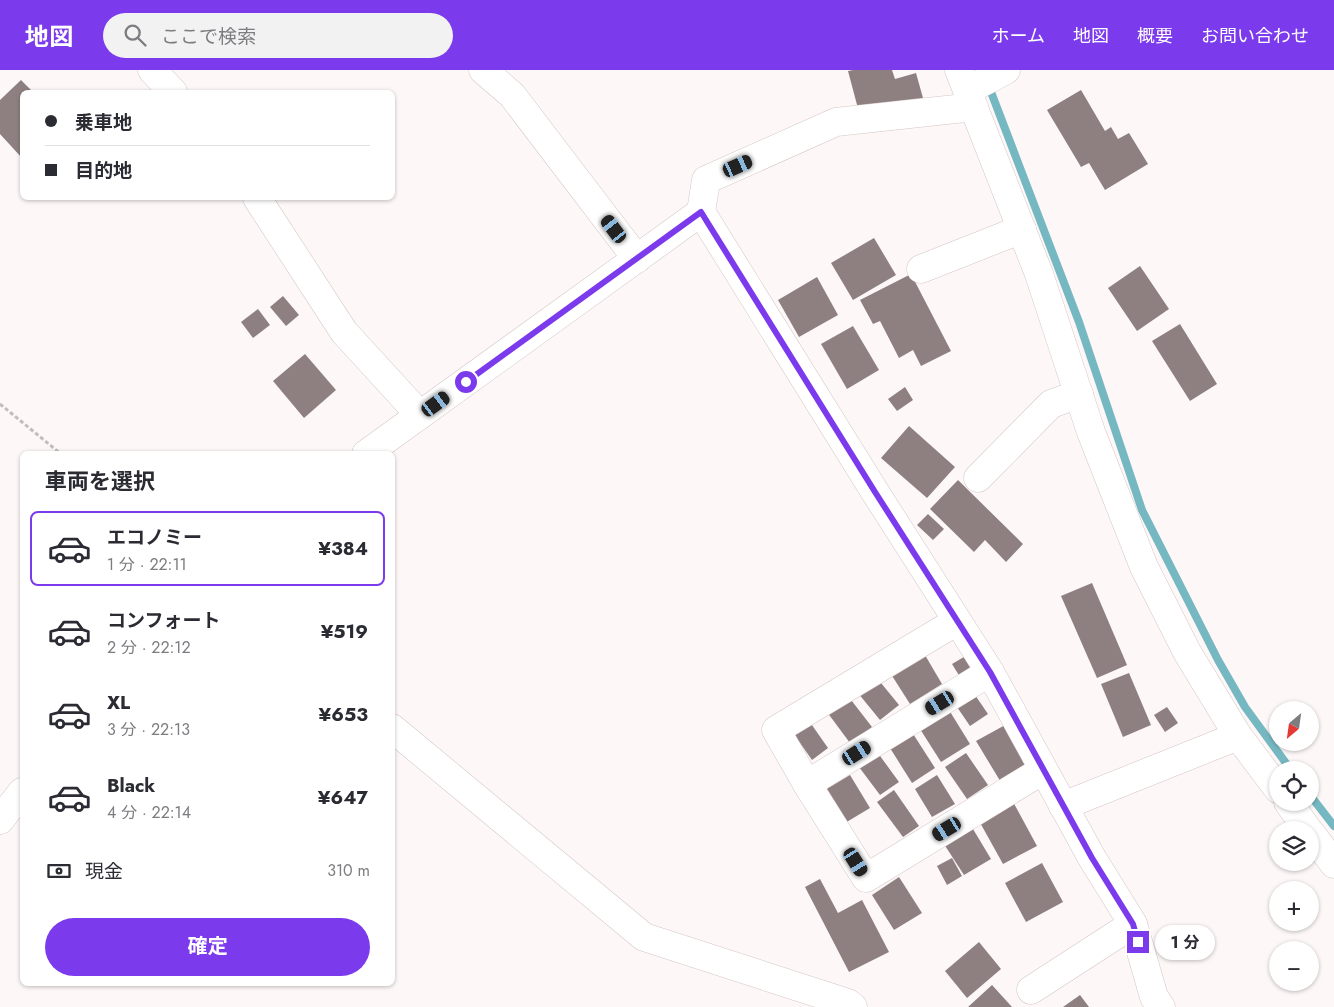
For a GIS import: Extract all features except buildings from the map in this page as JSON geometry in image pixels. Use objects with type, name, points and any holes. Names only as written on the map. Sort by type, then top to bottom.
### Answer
[{"type":"street","points":[[152,70],[171,90]]},
{"type":"street","points":[[483,70],[512,95],[637,259]]},
{"type":"street","points":[[1006,70],[967,89],[836,122],[706,180],[701,212],[990,672],[1092,858],[1133,924],[1154,996],[1161,1007]]},
{"type":"street","points":[[967,89],[1040,274],[1091,432],[1144,567],[1187,652],[1238,736],[1269,777]]},
{"type":"street","points":[[258,200],[344,332],[420,415]]},
{"type":"street","points":[[370,451],[701,212]]},
{"type":"street","points":[[921,269],[1022,229]]},
{"type":"street","points":[[978,478],[1051,404],[1079,394]]},
{"type":"street","points":[[957,621],[776,730],[807,784],[866,878],[1043,770]]},
{"type":"street","points":[[807,784],[990,672]]},
{"type":"street","points":[[395,730],[644,937],[848,1003],[854,1007]]},
{"type":"street","points":[[1063,806],[1238,736]]},
{"type":"street","points":[[0,820],[20,795]]},
{"type":"street","points":[[1319,844],[1334,864]]},
{"type":"street","points":[[1032,990],[1133,924]]},
{"type":"path","points":[[0,404],[57,451]]},
{"type":"waterway","points":[[991,92],[1079,322],[1142,510],[1218,660],[1245,707],[1284,761]]},
{"type":"waterway","points":[[1319,807],[1334,826]]},
{"type":"route","points":[[466,382],[701,212],[875,492],[990,672],[1092,858],[1133,924],[1138,942]]}]
